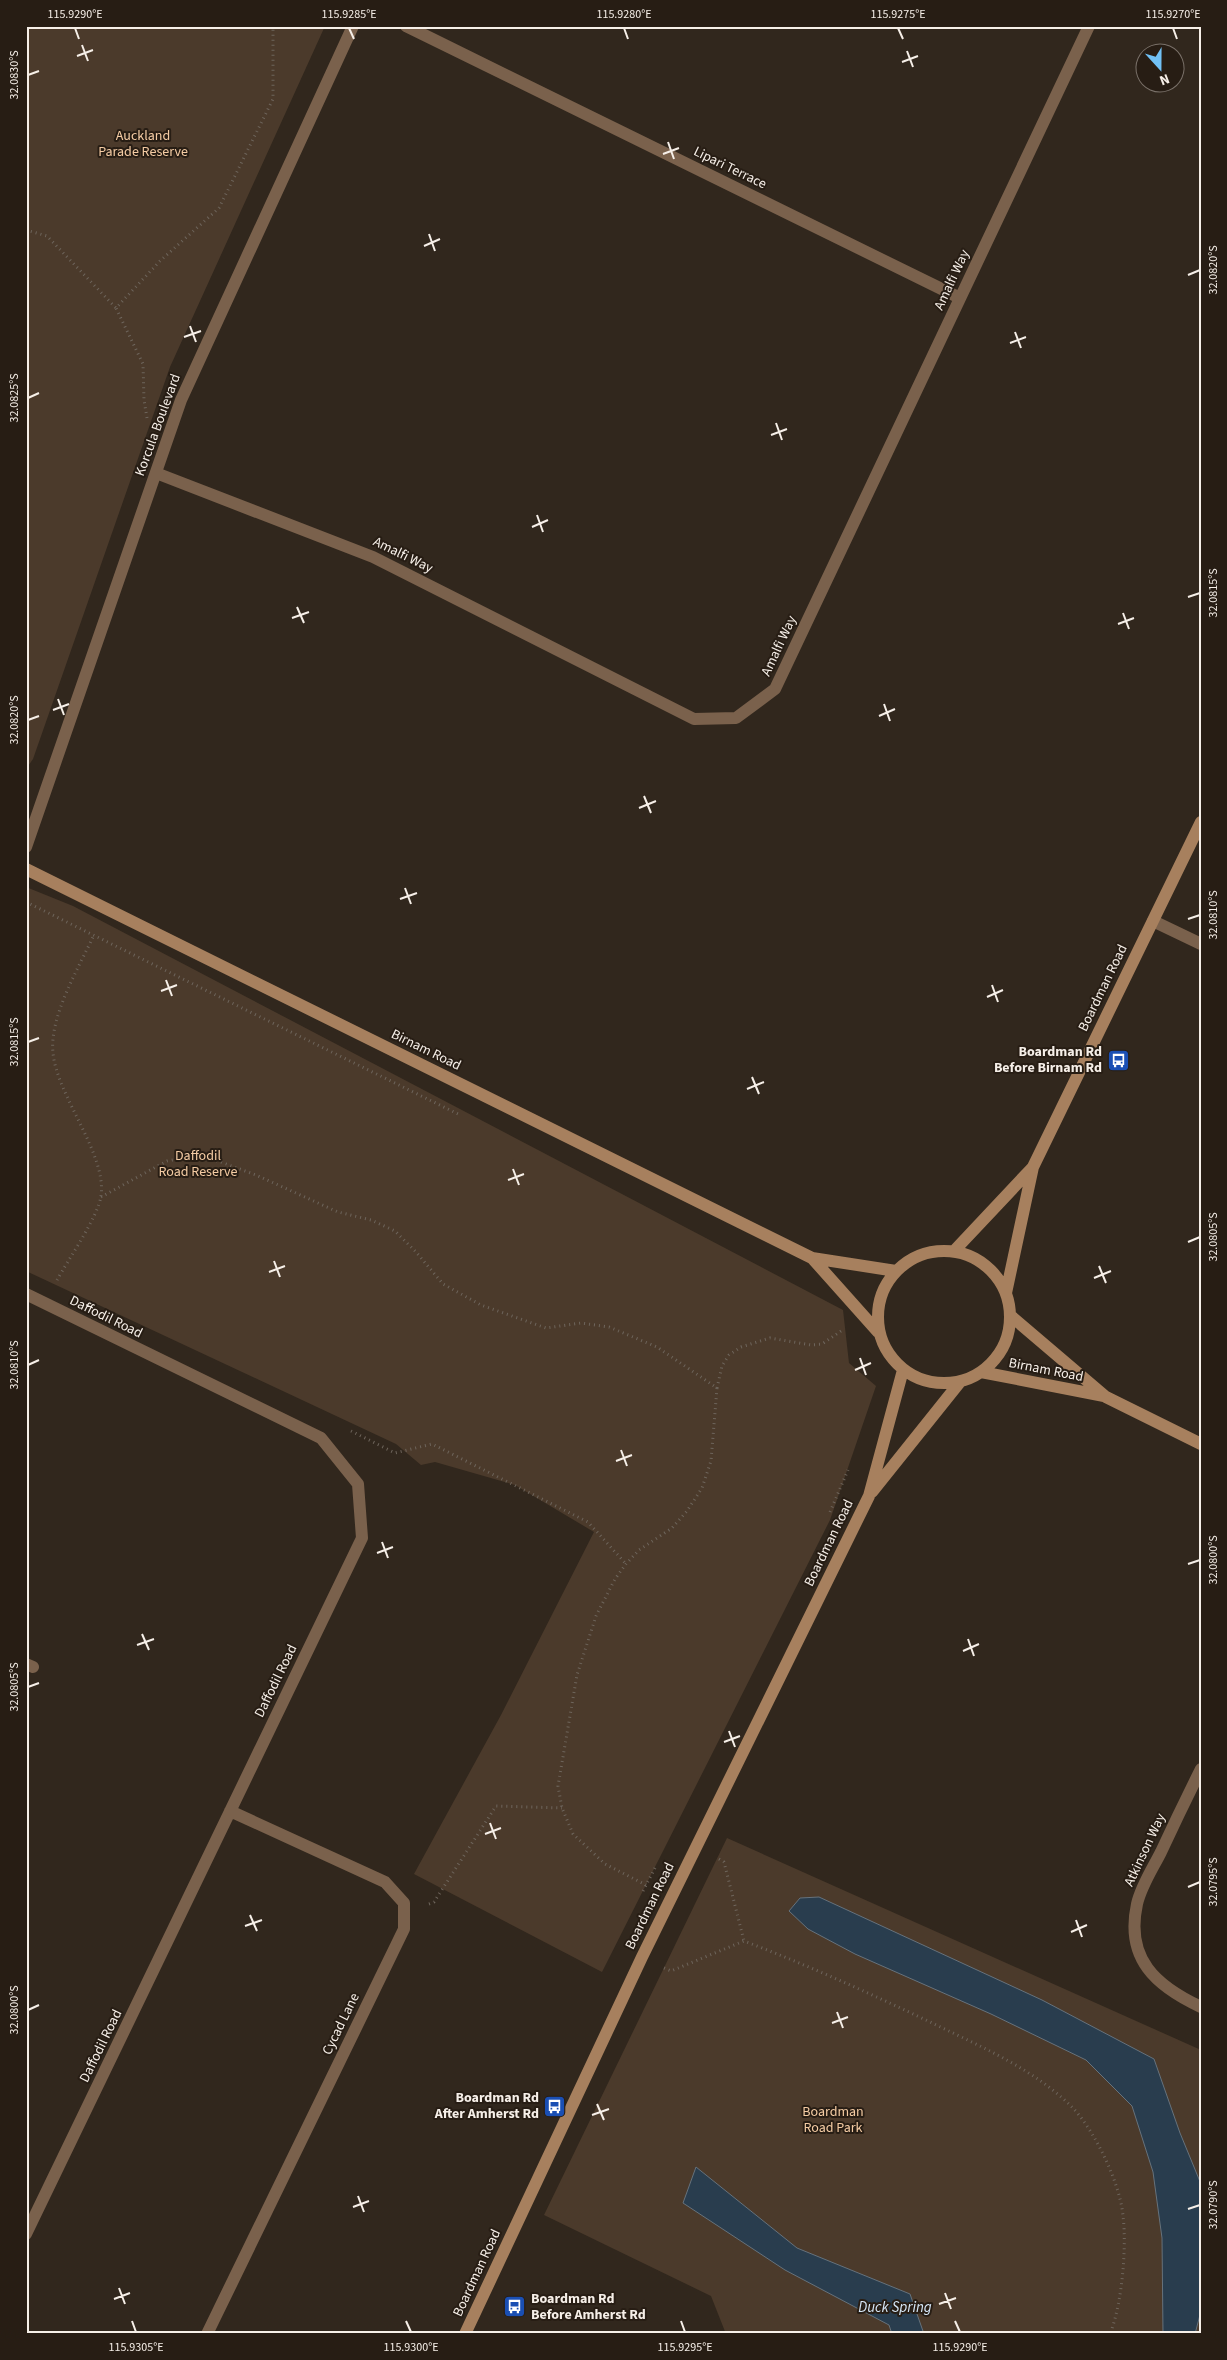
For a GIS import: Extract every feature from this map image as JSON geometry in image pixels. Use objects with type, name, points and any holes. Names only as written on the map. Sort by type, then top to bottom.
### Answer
[{"type":"street","name":"Korcula Boulevard","points":[[26,847],[181,400],[353,26]]},
{"type":"street","name":"Lipari Terrace","points":[[406,26],[960,298]]},
{"type":"street","name":"Amalfi Way","points":[[156,473],[373,556],[694,719],[736,718],[775,689],[1089,26]]},
{"type":"street","name":"Boardman Road","points":[[1006,1293],[1032,1167],[1201,822]]},
{"type":"street","name":"Birnam Road","points":[[26,870],[812,1258],[896,1271]]},
{"type":"street","points":[[1152,921],[1201,944]]},
{"type":"street","name":"Boardman Road","points":[[954,1251],[1032,1167]]},
{"type":"street","name":"Boardman Road","points":[[933,1251],[954,1251],[971,1256],[986,1265],[998,1278],[1006,1293],[1011,1316],[1007,1337],[997,1357],[981,1372],[960,1382],[930,1382],[903,1370],[888,1353],[878,1332],[878,1310],[884,1289],[896,1271],[913,1258],[933,1251]]},
{"type":"street","name":"Birnam Road","points":[[812,1258],[878,1332]]},
{"type":"street","name":"Daffodil Road","points":[[26,1294],[321,1438],[358,1484],[362,1538],[26,2234]]},
{"type":"street","name":"Birnam Road","points":[[1011,1316],[1106,1397],[1201,1444]]},
{"type":"street","name":"Boardman Road","points":[[465,2334],[642,1957],[868,1496],[903,1370]]},
{"type":"street","name":"Birnam Road","points":[[981,1372],[1106,1397]]},
{"type":"street","name":"Boardman Road","points":[[868,1496],[960,1382]]},
{"type":"street","name":"Atkinson Way","points":[[1201,1770],[1143,1888],[1135,1919],[1138,1949],[1156,1980],[1170,1991],[1201,2006]]},
{"type":"street","points":[[230,1811],[385,1882],[404,1903],[404,1912]]},
{"type":"street","name":"Cycad Lane","points":[[208,2334],[404,1929],[404,1912]]},
{"type":"path","points":[[116,308],[160,261],[219,208],[273,99],[273,26]]},
{"type":"path","points":[[26,230],[47,236],[116,308],[143,364],[144,400],[147,419]]},
{"type":"path","points":[[53,1287],[95,1212],[101,1197],[96,1165],[58,1074],[53,1052],[53,1034],[64,1001],[106,909]]},
{"type":"path","points":[[101,1197],[167,1160],[190,1157],[218,1161],[256,1175],[338,1212],[371,1220],[395,1231],[416,1252],[442,1284],[481,1305],[546,1328],[581,1323],[610,1327],[657,1347],[717,1388]]},
{"type":"path","points":[[646,1885],[604,1864],[573,1834],[562,1808],[558,1786],[577,1675],[596,1616],[614,1579],[626,1564],[639,1550],[672,1528],[687,1511],[702,1488],[712,1462],[717,1388],[722,1366],[729,1355],[741,1348],[770,1338],[811,1345],[822,1344],[846,1328]]},
{"type":"path","points":[[345,1429],[395,1453],[432,1444],[588,1522],[626,1564]]},
{"type":"path","points":[[827,1519],[850,1464]]},
{"type":"path","points":[[404,1912],[434,1902],[496,1806],[562,1808]]},
{"type":"path","points":[[696,1846],[724,1862],[744,1941]]},
{"type":"path","points":[[642,1894],[659,1859]]},
{"type":"path","points":[[642,1957],[671,1972],[744,1941],[818,1969],[986,2049],[1019,2067],[1072,2107],[1094,2139],[1106,2161],[1120,2199],[1124,2237],[1121,2284],[1110,2334]]},
{"type":"green space","name":"Auckland Parade Reserve","points":[[26,26],[325,26],[170,367],[33,759],[26,769]]},
{"type":"green space","name":"Daffodil Road Reserve","points":[[26,887],[73,906],[843,1310],[849,1363],[876,1386],[830,1520],[602,1972],[414,1874],[501,1715],[594,1532],[515,1485],[435,1462],[421,1465],[396,1444],[26,1271]]},
{"type":"green space","name":"Boardman Road Park","points":[[727,1838],[1201,2050],[1201,2334],[726,2334],[711,2296],[544,2215]]},
{"type":"water","points":[[819,1897],[1042,2000],[1154,2059],[1180,2133],[1201,2184],[1201,2311],[1195,2334],[1163,2334],[1162,2238],[1153,2172],[1132,2106],[1086,2060],[991,2014],[855,1954],[808,1929],[789,1911],[800,1898]]},
{"type":"water","name":"Duck Spring","points":[[696,2167],[797,2248],[910,2294],[924,2334],[892,2334],[889,2325],[785,2270],[683,2203]]},
{"type":"place","name":"Boardman Rd Before Birnam Rd","points":[[1118,1060]]},
{"type":"place","name":"Boardman Rd After Amherst Rd","points":[[555,2106]]},
{"type":"place","name":"Boardman Rd Before Amherst Rd","points":[[515,2307]]}]
